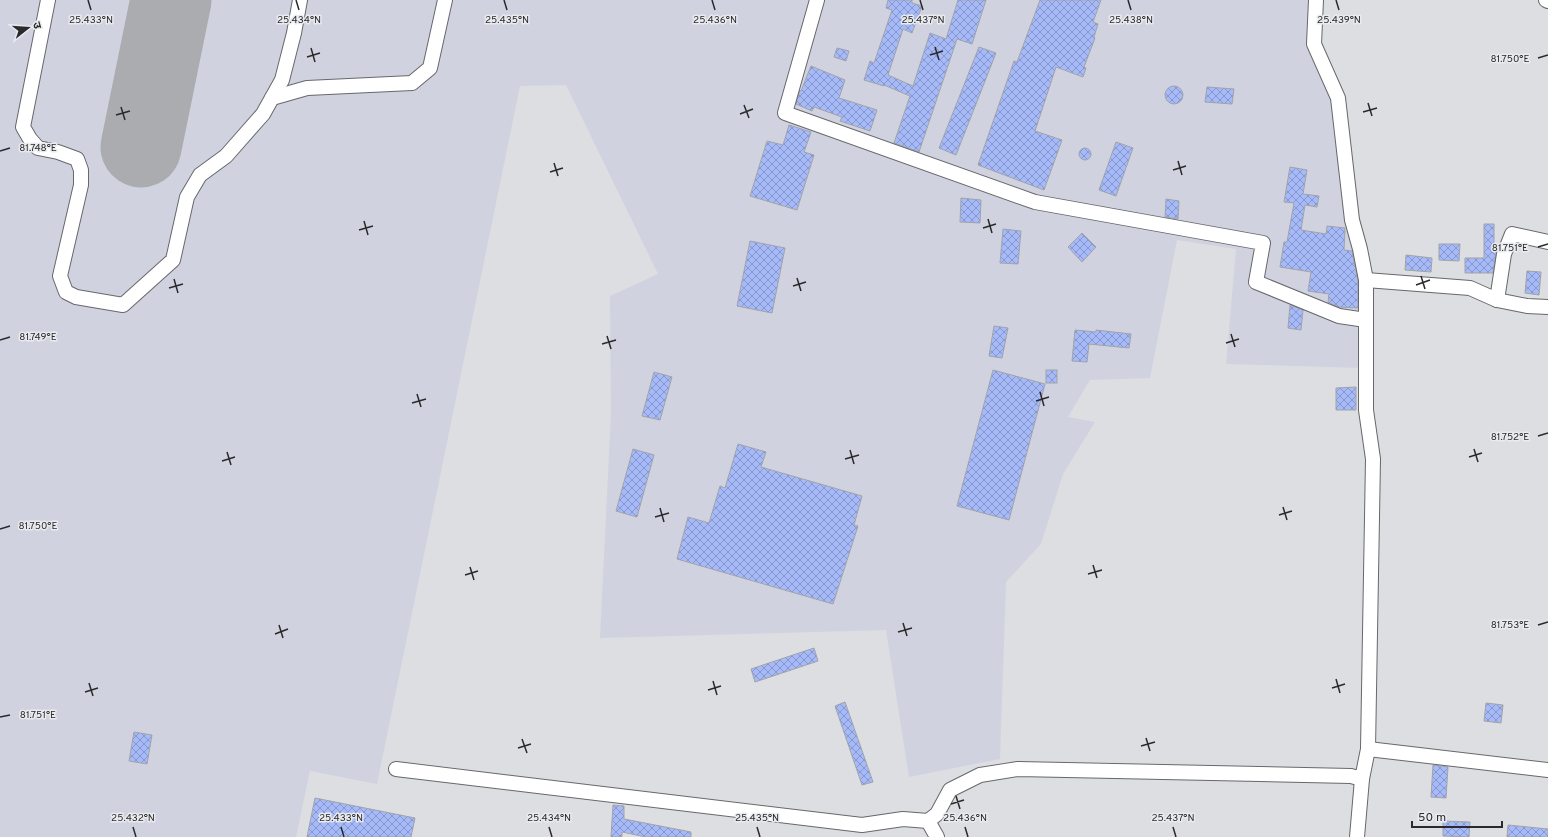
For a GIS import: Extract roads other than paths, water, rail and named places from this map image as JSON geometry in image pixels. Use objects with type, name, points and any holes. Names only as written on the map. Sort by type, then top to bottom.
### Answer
[{"type":"street","points":[[48,0],[22,127],[38,148],[58,152],[77,159],[81,170],[81,185],[60,276],[66,292],[76,297],[123,305],[173,260],[187,197],[200,175],[226,156],[263,114],[282,80],[294,34],[300,0]]},
{"type":"street","points":[[272,98],[307,88],[412,84],[430,68],[445,0]]},
{"type":"street","points":[[817,0],[785,113],[1035,202],[1263,242],[1256,282],[1339,316],[1366,320]]},
{"type":"street","points":[[1316,0],[1314,44],[1325,72],[1338,98],[1352,220],[1360,249],[1366,280],[1366,410],[1373,459],[1368,749],[1362,779],[1357,837]]},
{"type":"street","points":[[1497,300],[1504,254],[1512,234],[1548,242]]},
{"type":"street","points":[[1366,280],[1470,288],[1497,300],[1527,306],[1548,307]]},
{"type":"street","points":[[1368,749],[1548,770]]},
{"type":"street","points":[[396,769],[862,825],[903,819],[928,821],[937,814],[950,790],[980,775],[1018,769],[1351,776],[1362,779]]},
{"type":"street","points":[[928,821],[937,837]]}]
